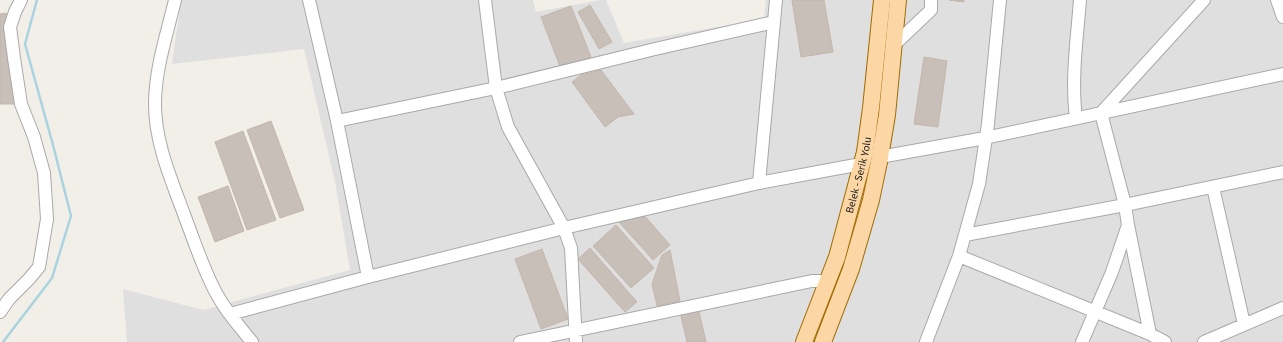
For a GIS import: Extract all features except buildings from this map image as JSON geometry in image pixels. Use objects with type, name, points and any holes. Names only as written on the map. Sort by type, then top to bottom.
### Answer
[{"type":"main road","name":"Belek - Serik Yolu","points":[[804,342],[838,257],[865,152],[882,0]]},
{"type":"main road","name":"Belek - Serik Yolu","points":[[823,342],[851,269],[871,200],[887,115],[898,0]]},
{"type":"street","points":[[0,312],[9,299],[39,267],[47,219],[44,173],[34,137],[21,104],[10,27],[14,12],[21,0]]},
{"type":"street","points":[[174,0],[156,87],[155,104],[159,141],[166,166],[210,280],[219,299],[252,342]]},
{"type":"street","points":[[309,0],[336,121],[368,277]]},
{"type":"street","points":[[485,0],[496,88],[508,128],[564,228],[571,248],[576,342]]},
{"type":"street","points":[[759,183],[776,0]]},
{"type":"street","points":[[893,46],[931,10],[931,0]]},
{"type":"street","points":[[926,342],[959,256],[979,184],[988,124],[1000,0]]},
{"type":"street","points":[[1076,118],[1074,78],[1080,0]]},
{"type":"street","points":[[1101,113],[1204,0]]},
{"type":"street","points":[[1276,0],[1283,17]]},
{"type":"street","points":[[336,121],[496,88],[655,49],[774,22]]},
{"type":"street","points":[[880,157],[985,138],[1283,74]]},
{"type":"street","points":[[1101,113],[1125,205],[1150,334]]},
{"type":"street","points":[[230,314],[368,277],[564,228],[759,183],[861,164]]},
{"type":"street","points":[[965,235],[1125,205],[1283,172]]},
{"type":"street","points":[[1213,187],[1244,324]]},
{"type":"street","points":[[1082,342],[1112,272],[1128,225]]},
{"type":"street","points":[[959,256],[1150,334],[1165,342]]},
{"type":"street","points":[[520,342],[812,281],[828,282]]},
{"type":"street","points":[[1204,342],[1283,308]]},
{"type":"shaded area","points":[[181,0],[533,0],[536,12],[606,0],[624,43],[764,19],[766,0],[1283,0],[1283,342],[127,342],[123,289],[203,310],[350,270],[335,182],[304,49],[172,64]]},
{"type":"waterway","points":[[3,342],[52,278],[71,216],[25,44],[37,0]]}]
